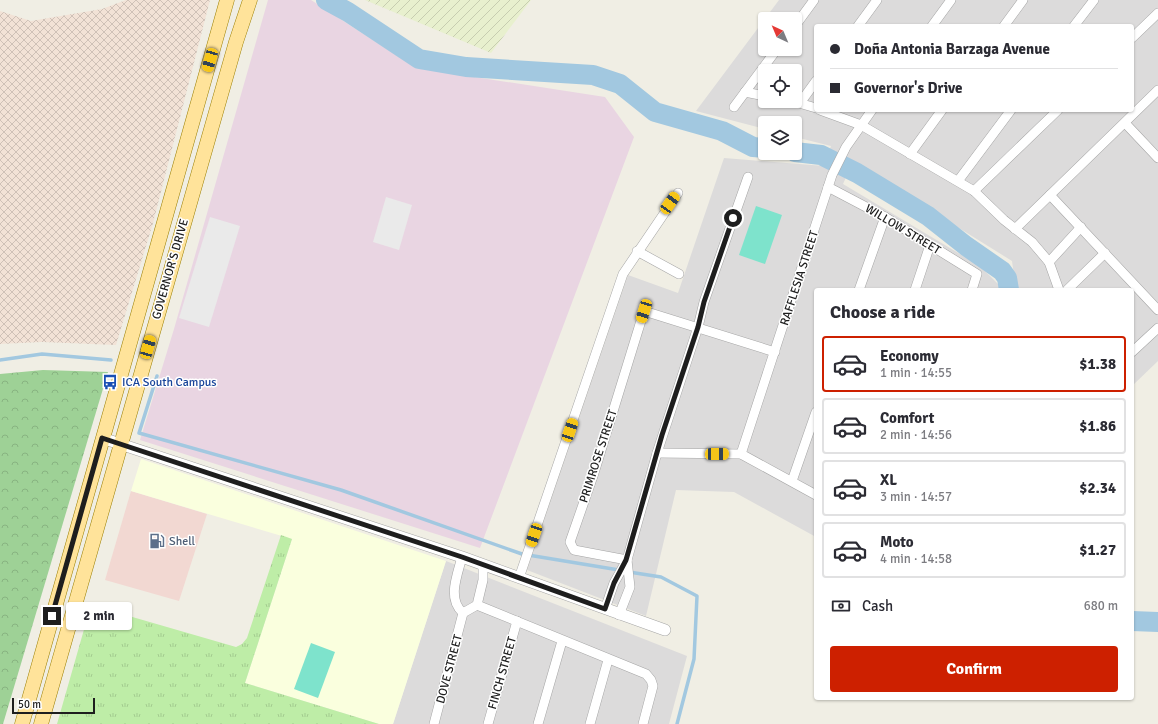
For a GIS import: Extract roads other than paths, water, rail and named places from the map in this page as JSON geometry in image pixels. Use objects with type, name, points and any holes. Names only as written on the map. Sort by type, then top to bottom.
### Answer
[{"type":"main road","name":"GOVERNOR'S DRIVE","points":[[22,724],[227,0]]},
{"type":"main road","name":"GOVERNOR'S DRIVE","points":[[41,724],[236,42],[250,0]]},
{"type":"street","points":[[802,16],[814,0]]},
{"type":"street","points":[[859,24],[877,0]]},
{"type":"street","points":[[933,24],[951,0]]},
{"type":"street","points":[[1005,24],[1023,0]]},
{"type":"street","points":[[1076,24],[1094,0]]},
{"type":"street","points":[[1134,36],[1158,13]]},
{"type":"street","points":[[734,106],[772,56]]},
{"type":"street","points":[[802,96],[814,83]]},
{"type":"street","points":[[1015,229],[1158,90]]},
{"type":"street","points":[[745,92],[758,95]]},
{"type":"street","points":[[802,104],[814,107]]},
{"type":"street","points":[[825,112],[861,125],[974,191],[1015,229],[1032,242],[1049,262],[1058,288]]},
{"type":"street","name":"RAFFLESIA STREET","points":[[741,454],[832,175],[846,147],[871,112]]},
{"type":"street","points":[[910,154],[941,112]]},
{"type":"street","points":[[958,181],[1010,112]]},
{"type":"street","points":[[974,191],[1056,112]]},
{"type":"street","points":[[1125,123],[1157,155]]},
{"type":"street","points":[[605,609],[614,583],[626,560],[656,453],[698,327],[704,302],[748,177]]},
{"type":"street","name":"WILLOW STREET","points":[[828,187],[885,217],[977,274],[973,288]]},
{"type":"street","points":[[519,578],[621,280],[637,251],[678,192]]},
{"type":"street","points":[[1050,194],[1105,253],[1133,288]]},
{"type":"street","points":[[860,288],[885,217]]},
{"type":"street","points":[[1049,262],[1081,227]]},
{"type":"street","points":[[915,288],[930,245]]},
{"type":"street","points":[[637,251],[679,274]]},
{"type":"street","points":[[1069,288],[1105,253]]},
{"type":"street","points":[[1135,291],[1158,310]]},
{"type":"street","name":"PRIMROSE STREET","points":[[626,560],[574,550],[570,542],[594,473],[644,311],[698,327]]},
{"type":"street","points":[[698,327],[775,352]]},
{"type":"street","points":[[1134,350],[1158,328]]},
{"type":"street","points":[[792,481],[814,418]]},
{"type":"street","points":[[102,438],[462,557],[665,630]]},
{"type":"street","points":[[656,453],[741,454],[814,494]]},
{"type":"street","points":[[462,557],[454,589],[454,603],[463,613],[477,605],[483,580],[483,565]]},
{"type":"street","points":[[620,614],[630,586],[626,560]]},
{"type":"street","points":[[477,605],[608,660],[646,674],[651,680],[653,686],[642,724]]},
{"type":"street","name":"DOVE STREET","points":[[434,724],[463,613]]},
{"type":"street","name":"FINCH STREET","points":[[488,724],[517,621]]},
{"type":"street","points":[[538,724],[562,641]]},
{"type":"street","points":[[590,724],[608,660]]},
{"type":"waterway","points":[[326,0],[348,12],[419,59],[466,67],[593,75],[620,84],[655,112],[722,131],[753,147],[758,147]]},
{"type":"waterway","points":[[802,153],[821,155],[857,173],[928,216],[966,246],[1002,271],[1007,278],[1009,288]]},
{"type":"waterway","points":[[0,360],[42,354],[111,360]]},
{"type":"waterway","points":[[157,376],[139,433],[341,490],[522,554],[619,570]]},
{"type":"waterway","points":[[629,572],[661,577],[697,596],[694,659],[677,724]]},
{"type":"waterway","points":[[1134,621],[1158,622]]},
{"type":"place","name":"ICA South Campus","points":[[110,382]]},
{"type":"place","name":"Shell","points":[[157,541]]}]
